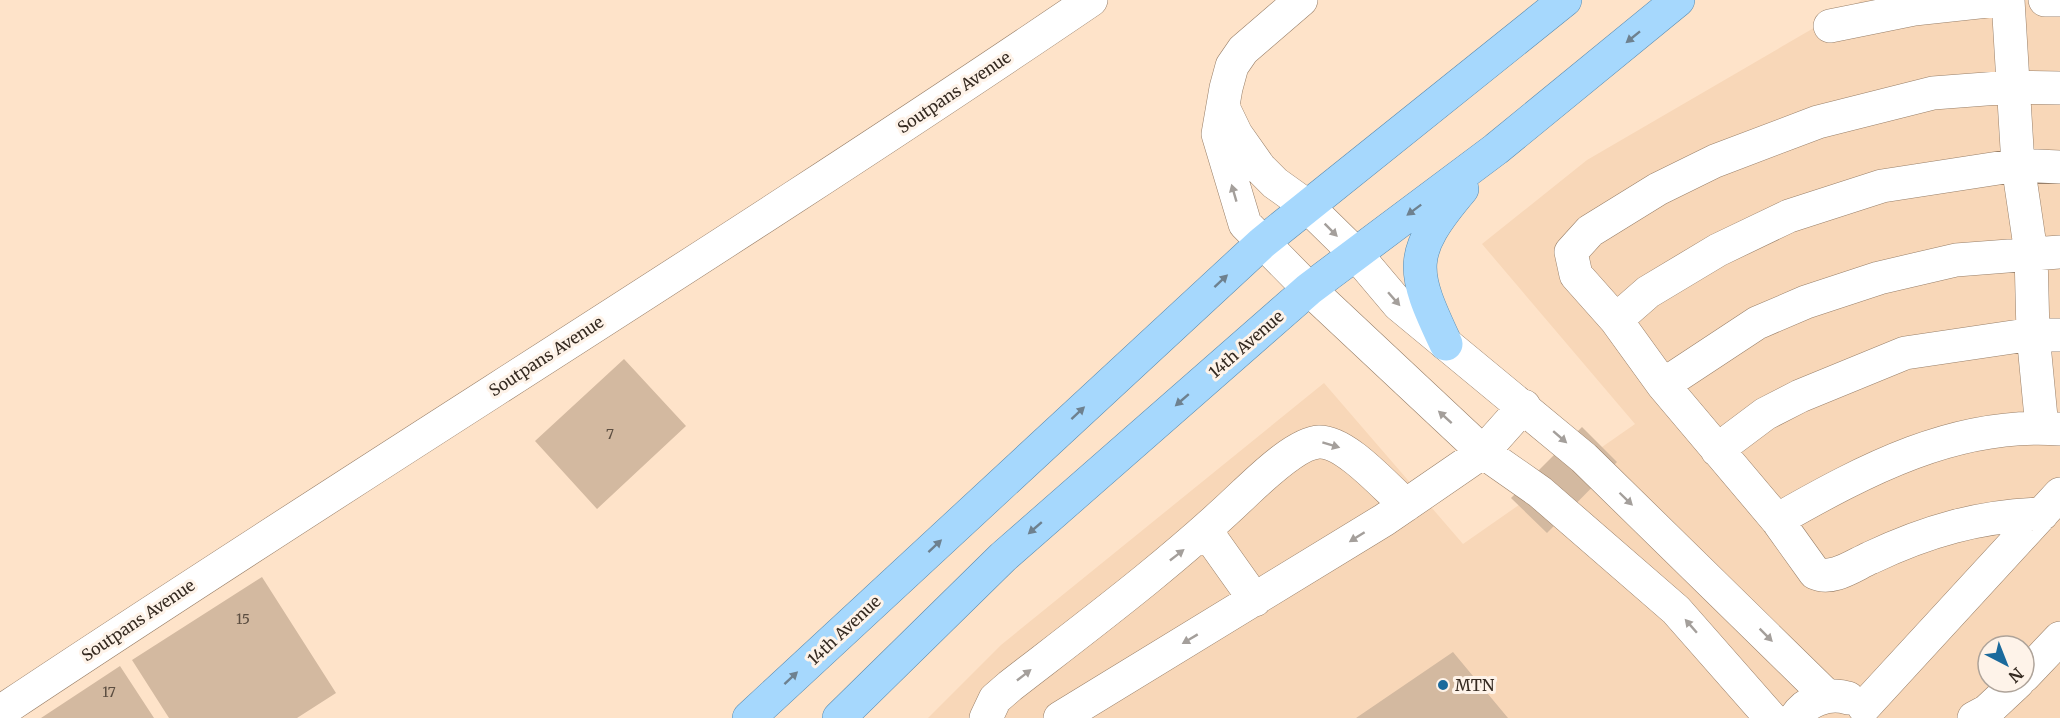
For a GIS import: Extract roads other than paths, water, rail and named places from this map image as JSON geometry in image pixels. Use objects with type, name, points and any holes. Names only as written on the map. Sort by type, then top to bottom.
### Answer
[{"type":"main road","name":"14th Avenue","points":[[748,718],[1262,243],[1565,0]]},
{"type":"main road","name":"14th Avenue","points":[[839,718],[1003,557],[1309,289],[1496,149],[1678,0]]},
{"type":"main road","points":[[1446,344],[1423,294],[1419,267],[1421,251],[1433,226],[1496,149]]},
{"type":"street","name":"Soutpans Avenue","points":[[0,712],[207,574],[927,112],[1091,0]]},
{"type":"street","points":[[1301,0],[1243,50],[1232,66],[1222,105],[1218,125],[1219,143],[1245,224],[1309,289],[1483,452],[1540,492],[1676,610],[1771,718]]},
{"type":"street","points":[[1830,26],[1914,9],[1997,0]]},
{"type":"street","points":[[1777,520],[1848,480],[1926,446],[1981,434],[2051,429],[2046,253],[2018,165],[2008,0]]},
{"type":"street","points":[[2045,0],[2060,0]]},
{"type":"street","points":[[2051,504],[1977,520],[1915,537],[1828,576],[1821,576],[1809,568],[1777,520],[1663,385],[1616,320],[1576,275],[1572,252],[1590,231],[1658,189],[1715,161],[1818,122],[1933,93],[2012,87],[2060,88]]},
{"type":"street","points":[[1222,105],[1236,134],[1260,168],[1275,183],[1307,206],[1356,254],[1399,305],[1524,406],[1584,458],[1827,696]]},
{"type":"street","points":[[1616,320],[1648,292],[1708,256],[1789,216],[1882,186],[2018,165],[2060,167]]},
{"type":"street","points":[[1663,385],[1757,323],[1789,308],[1880,278],[1945,263],[2046,253]]},
{"type":"street","points":[[1717,450],[1765,414],[1828,384],[1905,353],[2047,335]]},
{"type":"street","points":[[1060,718],[1406,505],[1483,452],[1524,406]]},
{"type":"street","points":[[986,718],[995,699],[1206,531],[1266,473],[1308,444],[1319,442],[1342,448],[1406,505]]},
{"type":"street","points":[[1795,718],[1812,702],[1827,696],[1843,697],[1869,712],[2051,504]]},
{"type":"street","points":[[1206,531],[1254,600]]},
{"type":"street","points":[[2036,663],[2060,638]]},
{"type":"street","points":[[1974,718],[1987,711],[2005,694]]},
{"type":"place","name":"MTN","points":[[1443,685]]}]
